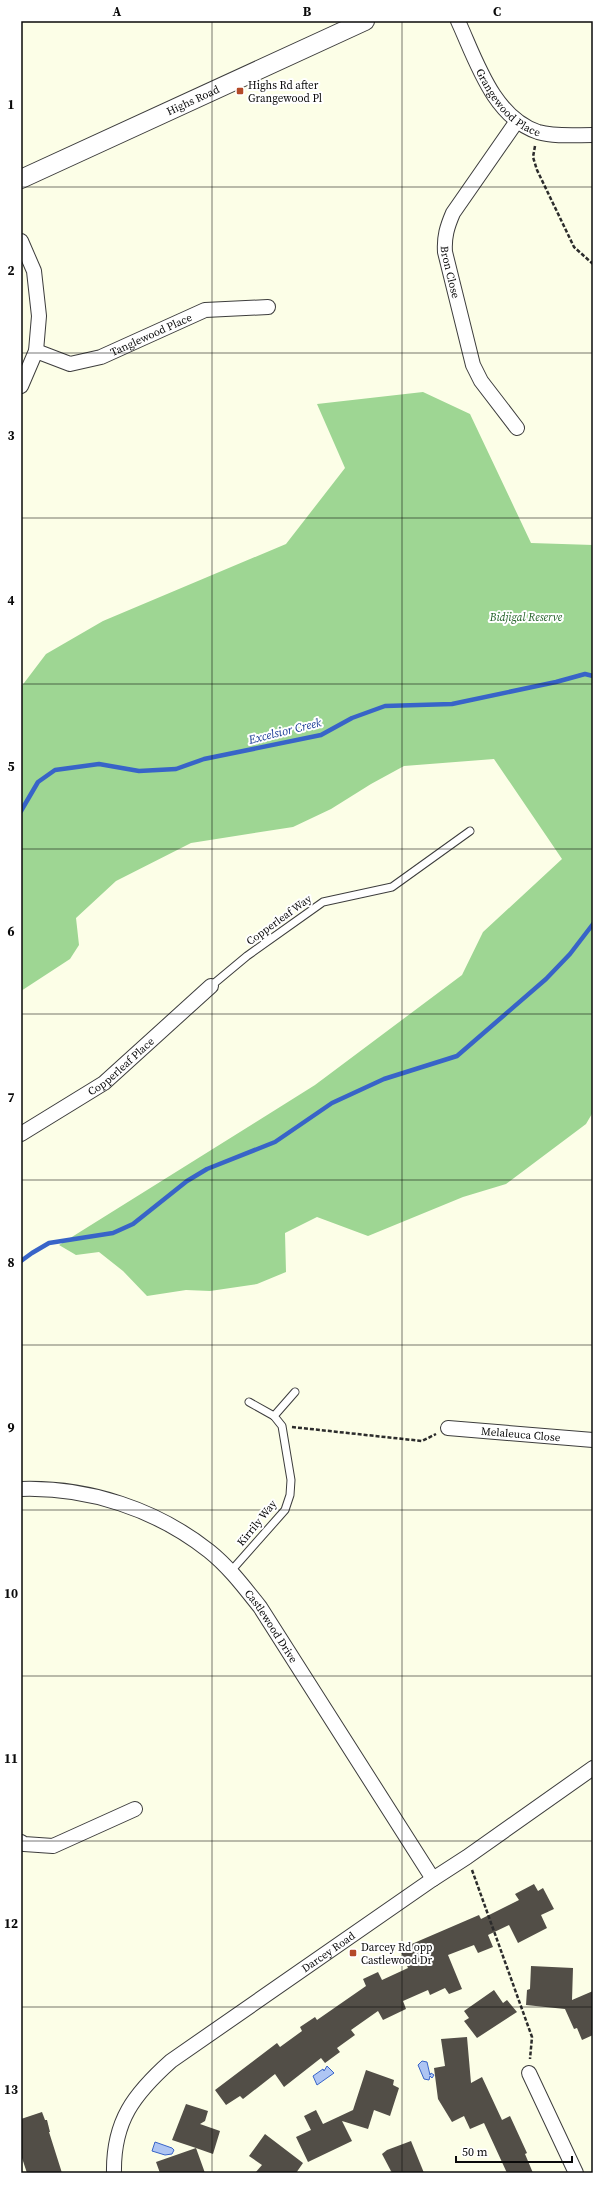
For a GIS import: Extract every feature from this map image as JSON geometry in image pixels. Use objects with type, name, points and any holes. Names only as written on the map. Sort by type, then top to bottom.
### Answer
[{"type":"street","name":"Highs Road","points":[[21,179],[365,21]]},
{"type":"street","name":"Grangewood Place","points":[[458,21],[487,84],[496,98],[517,121],[539,132],[554,135],[593,135]]},
{"type":"street","name":"Bron Close","points":[[517,121],[453,213],[444,238],[445,252],[473,365],[481,381],[517,428]]},
{"type":"street","points":[[21,241],[34,272],[39,316],[36,351],[21,386]]},
{"type":"street","name":"Tanglewood Place","points":[[36,351],[70,364],[101,357],[205,310],[268,307]]},
{"type":"street","name":"Copperleaf Place","points":[[21,1134],[104,1083],[211,986]]},
{"type":"street","name":"Melaleuca Close","points":[[448,1428],[593,1440]]},
{"type":"street","name":"Castlewood Drive","points":[[21,1489],[66,1490],[94,1496],[126,1506],[158,1519],[184,1533],[209,1551],[231,1571],[260,1607],[433,1879]]},
{"type":"street","name":"Darcey Road","points":[[114,2173],[114,2156],[121,2124],[132,2102],[148,2082],[177,2057],[467,1857],[593,1768]]},
{"type":"street","points":[[21,1842],[24,1844],[53,1846],[135,1809]]},
{"type":"street","points":[[529,2073],[576,2173]]},
{"type":"lane","name":"Copperleaf Way","points":[[211,986],[247,956],[323,902],[392,887],[470,831]]},
{"type":"lane","points":[[274,1416],[295,1392]]},
{"type":"lane","name":"Kirrily Way","points":[[231,1571],[285,1510],[290,1495],[291,1480],[282,1426],[274,1416],[249,1402]]},
{"type":"path","points":[[539,132],[533,157],[537,170],[574,247],[593,264]]},
{"type":"path","points":[[282,1426],[422,1441],[448,1428]]},
{"type":"path","points":[[467,1857],[532,2036],[529,2073]]},
{"type":"green space","name":"Bidjigal Reserve","points":[[423,392],[470,414],[531,543],[593,545],[593,1112],[586,1124],[506,1184],[463,1197],[368,1236],[317,1217],[285,1233],[286,1272],[257,1284],[210,1291],[186,1290],[147,1296],[123,1271],[99,1252],[76,1255],[59,1245],[315,1085],[462,975],[483,932],[562,859],[494,759],[404,766],[371,784],[331,809],[293,827],[191,843],[116,881],[76,918],[79,945],[70,959],[21,991],[21,687],[46,654],[103,621],[286,544],[345,468],[317,404]]},
{"type":"water","points":[[422,2061],[427,2062],[430,2075],[431,2073],[434,2075],[432,2078],[430,2076],[429,2080],[424,2079],[418,2065]]},
{"type":"water","points":[[327,2066],[334,2073],[317,2085],[313,2076],[323,2069],[324,2071]]},
{"type":"water","points":[[155,2142],[172,2148],[174,2150],[172,2154],[165,2155],[152,2151]]},
{"type":"building","points":[[534,1884],[538,1891],[543,1888],[554,1909],[541,1915],[547,1928],[518,1943],[509,1925],[488,1935],[493,1947],[478,1953],[474,1945],[448,1955],[462,1989],[449,1994],[445,1988],[430,1995],[428,1990],[403,2001],[406,2009],[383,2020],[378,2011],[351,2030],[355,2035],[337,2048],[340,2052],[325,2063],[321,2058],[284,2087],[275,2074],[243,2099],[240,2096],[226,2105],[215,2090],[277,2043],[280,2047],[302,2031],[300,2027],[315,2017],[317,2020],[366,1986],[363,1979],[378,1972],[382,1980],[408,1968],[401,1952],[408,1949],[407,1946],[479,1915],[481,1919],[519,1900],[515,1894]]},
{"type":"building","points":[[531,1966],[573,1968],[572,2000],[593,1991],[593,2035],[582,2040],[577,2028],[574,2029],[565,2009],[526,2005],[527,1990],[530,1989]]},
{"type":"building","points":[[494,1990],[503,2003],[507,2000],[517,2012],[477,2038],[464,2021],[469,2018],[464,2011]]},
{"type":"building","points":[[467,2037],[471,2083],[482,2077],[502,2120],[510,2116],[527,2153],[525,2154],[533,2173],[507,2173],[484,2123],[470,2129],[464,2116],[452,2122],[438,2099],[434,2068],[445,2066],[441,2039]]},
{"type":"building","points":[[366,2070],[394,2080],[393,2085],[399,2088],[390,2116],[374,2110],[368,2129],[342,2121],[352,2141],[308,2162],[296,2137],[311,2130],[304,2116],[316,2110],[323,2124],[353,2110]]},
{"type":"building","points":[[186,2104],[208,2111],[205,2121],[200,2124],[220,2131],[213,2154],[172,2140]]},
{"type":"building","points":[[42,2112],[45,2120],[47,2120],[49,2132],[62,2173],[27,2173],[21,2155],[21,2119]]},
{"type":"building","points":[[265,2134],[303,2163],[296,2173],[255,2173],[262,2165],[249,2156]]},
{"type":"building","points":[[411,2141],[424,2173],[392,2173],[382,2154],[387,2150]]},
{"type":"building","points":[[196,2148],[205,2173],[160,2173],[156,2162]]},
{"type":"waterway","name":"Excelsior Creek","points":[[21,811],[38,782],[55,770],[99,764],[139,771],[176,769],[204,759],[321,735],[352,718],[385,706],[452,704],[556,682],[585,674],[593,676]]},
{"type":"waterway","points":[[21,1261],[49,1243],[113,1233],[133,1224],[187,1181],[207,1169],[275,1142],[332,1103],[384,1079],[457,1056],[546,979],[570,954],[593,924]]},
{"type":"place","name":"Highs Rd after Grangewood Pl","points":[[240,91]]},
{"type":"place","name":"Darcey Rd opp Castlewood Dr","points":[[353,1953]]}]
